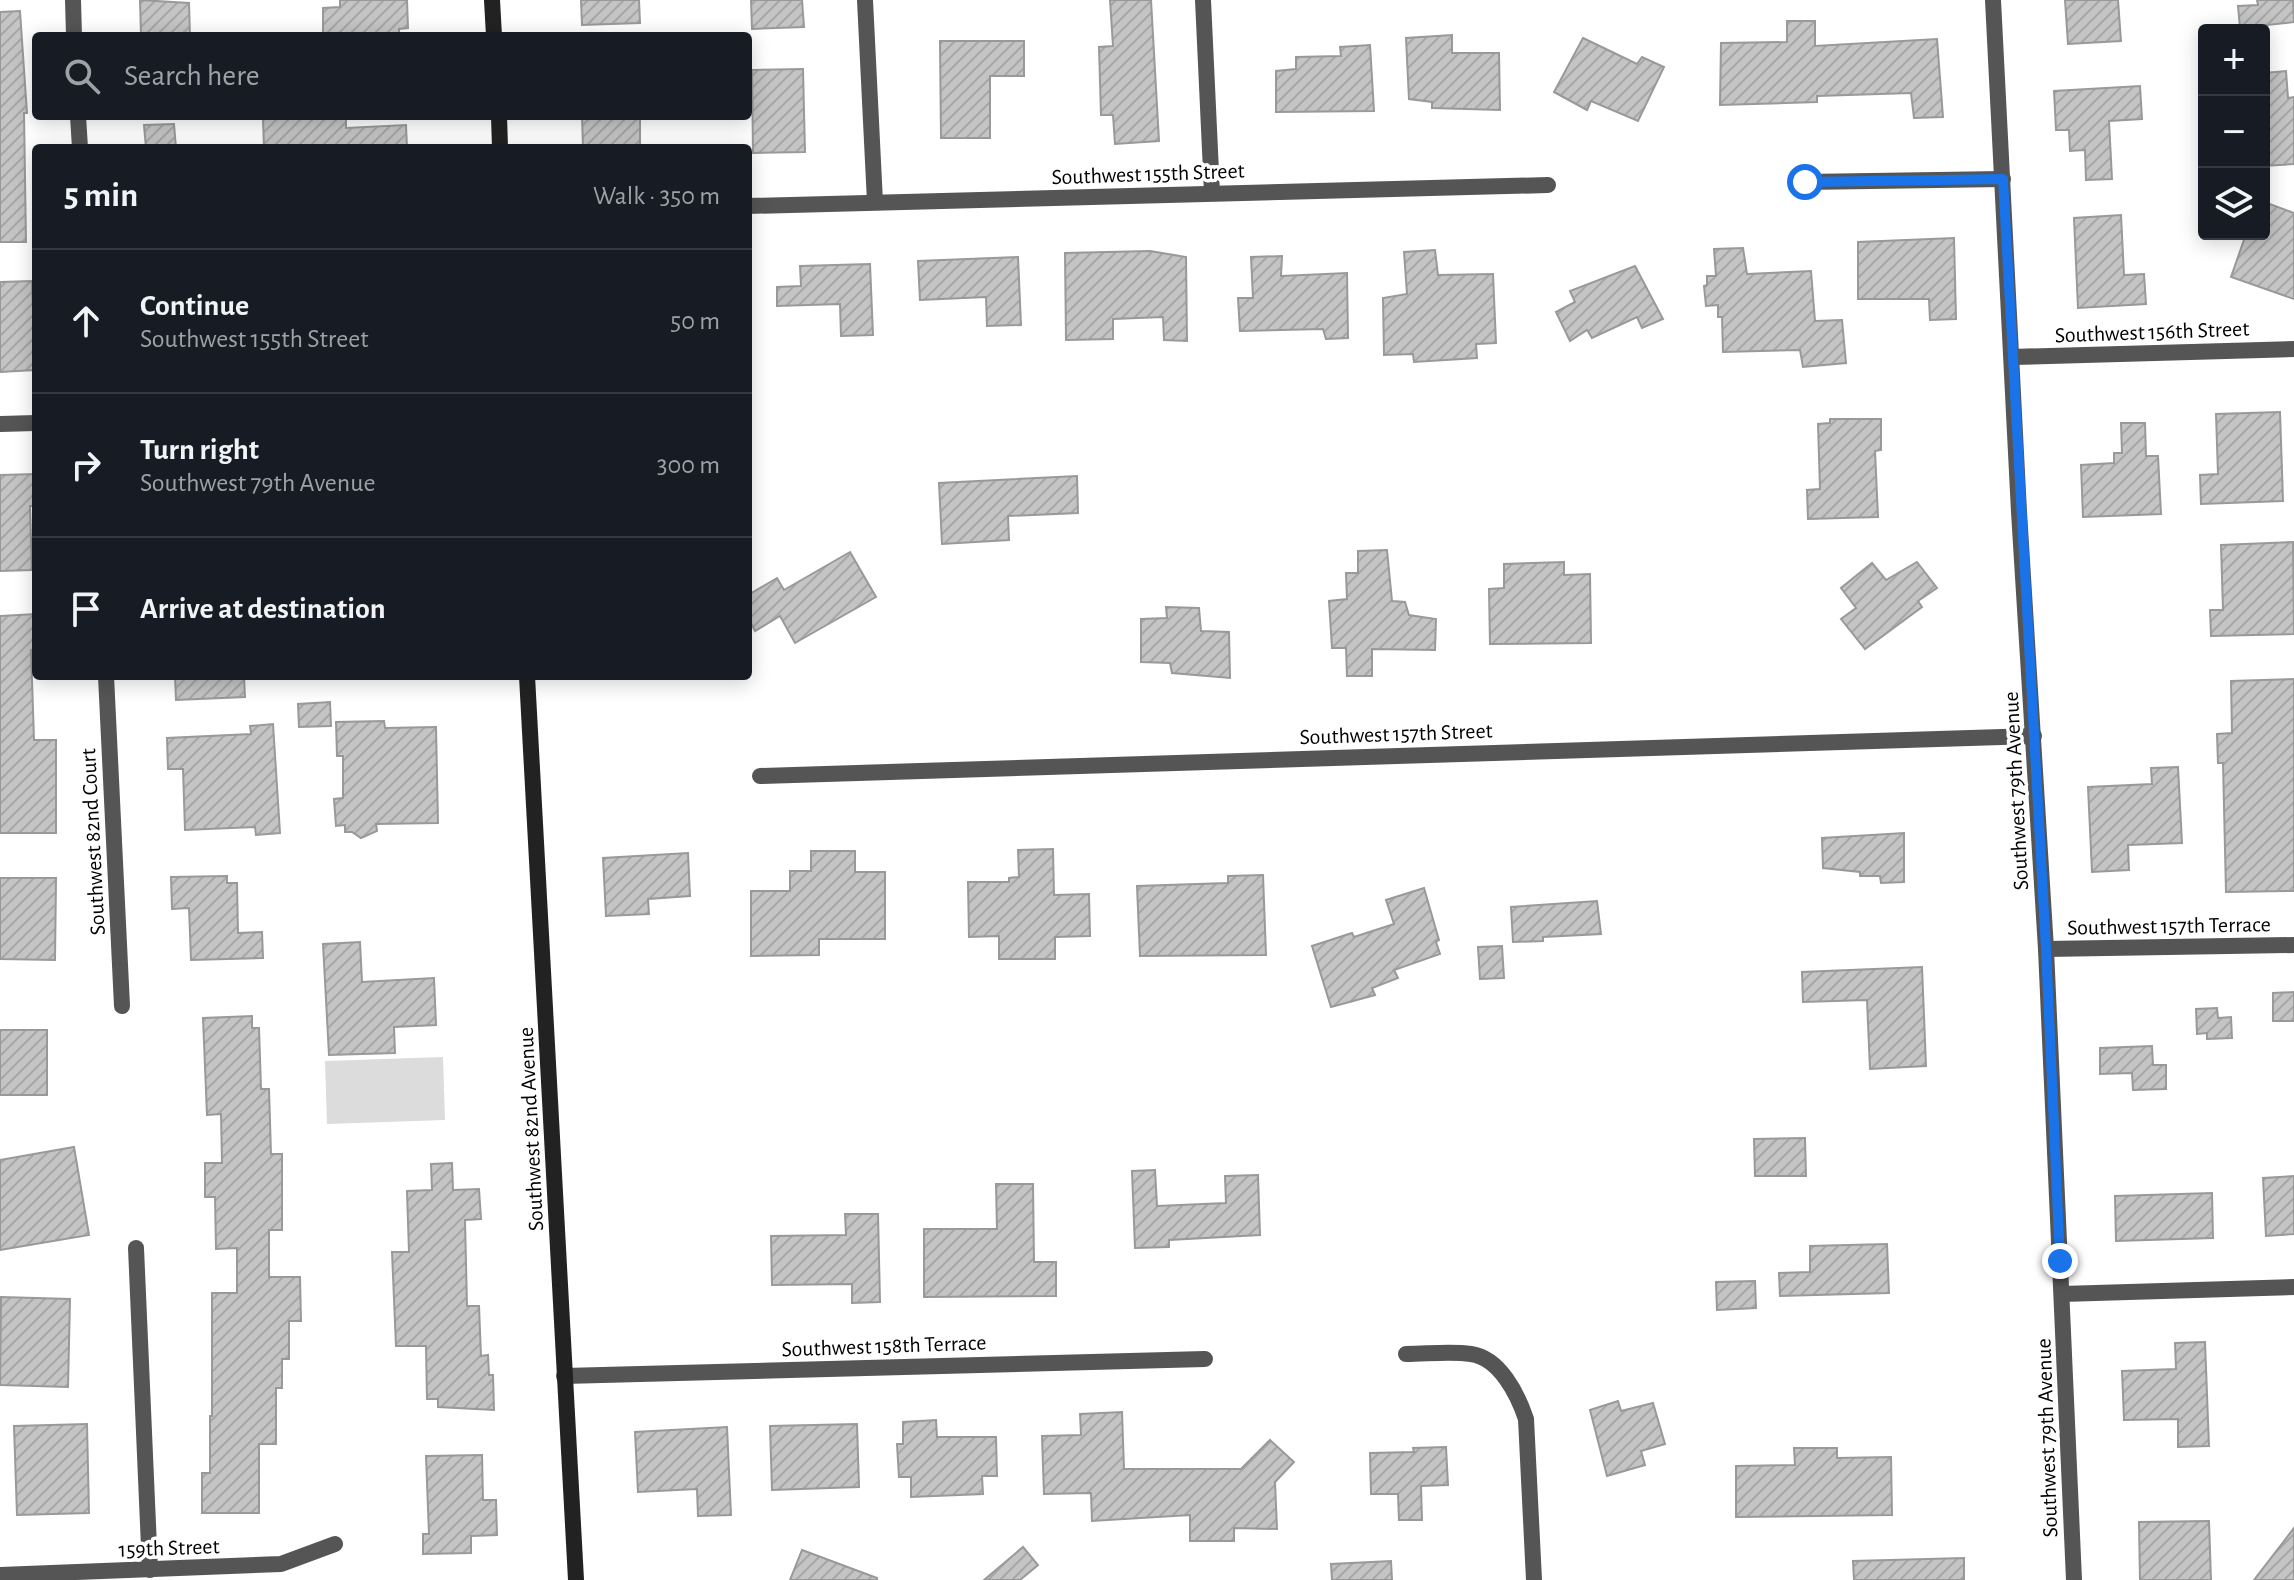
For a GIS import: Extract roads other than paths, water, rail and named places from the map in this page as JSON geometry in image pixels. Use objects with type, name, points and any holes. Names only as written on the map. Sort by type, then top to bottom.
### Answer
[{"type":"street","points":[[73,0],[74,32]]},
{"type":"street","points":[[492,0],[494,32]]},
{"type":"street","points":[[865,0],[875,202]]},
{"type":"street","points":[[1203,0],[1212,193]]},
{"type":"street","name":"Southwest 79th Avenue","points":[[1993,0],[2046,949],[2074,1580]]},
{"type":"street","points":[[78,120],[80,144]]},
{"type":"street","points":[[499,120],[500,144]]},
{"type":"street","points":[[1805,182],[2003,179]]},
{"type":"street","name":"Southwest 155th Street","points":[[752,206],[1548,185]]},
{"type":"street","name":"Southwest 156th Street","points":[[2012,357],[2294,349]]},
{"type":"street","points":[[0,424],[32,423]]},
{"type":"street","name":"Southwest 82nd Court","points":[[106,680],[122,1006]]},
{"type":"street","name":"Southwest 82nd Avenue","points":[[527,680],[576,1580]]},
{"type":"street","name":"Southwest 157th Street","points":[[760,776],[2034,736]]},
{"type":"street","name":"Southwest 157th Terrace","points":[[2046,949],[2294,945]]},
{"type":"street","points":[[136,1248],[150,1570]]},
{"type":"street","points":[[2062,1294],[2294,1287]]},
{"type":"street","points":[[1406,1354],[1474,1354],[1490,1362],[1520,1400],[1526,1419],[1534,1580]]},
{"type":"street","name":"Southwest 158th Terrace","points":[[564,1376],[1205,1359]]},
{"type":"street","name":"159th Street","points":[[0,1575],[281,1564],[335,1544]]}]
